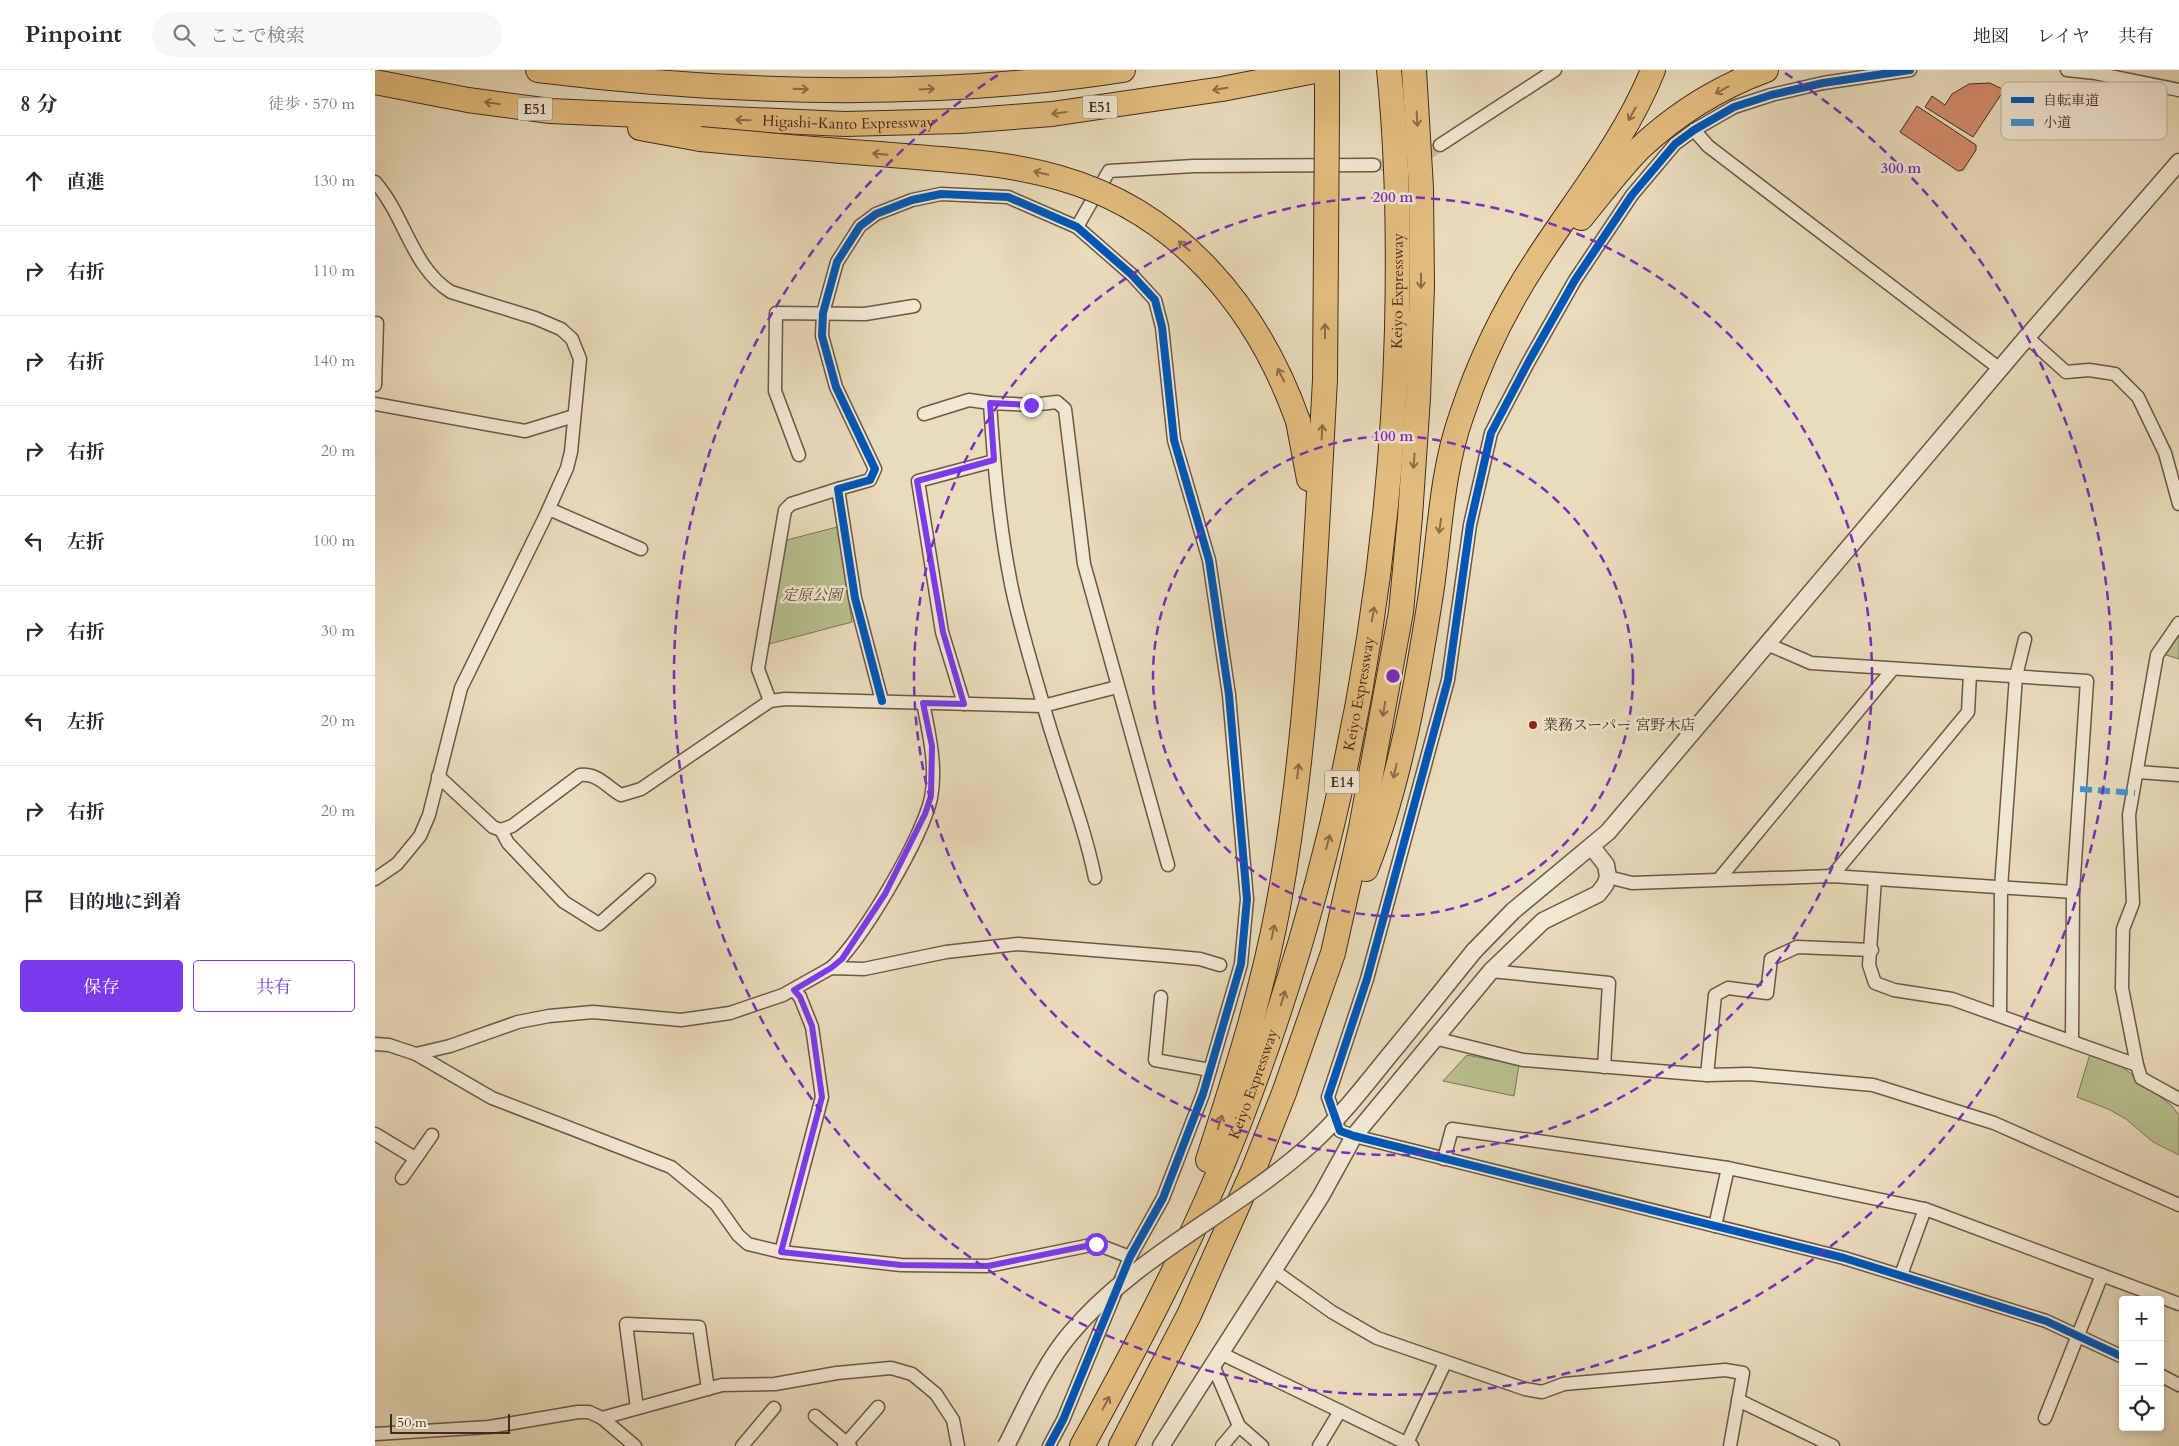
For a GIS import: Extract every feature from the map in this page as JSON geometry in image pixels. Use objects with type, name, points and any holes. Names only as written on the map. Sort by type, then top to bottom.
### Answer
[{"type":"highway","name":"Higashi-Kanto Expressway","points":[[538,70],[615,79],[700,85],[879,91],[1036,81],[1123,70]]},
{"type":"highway","name":"Higashi-Kanto Expressway","points":[[699,129],[961,121],[1043,115],[1212,90],[1320,70]]},
{"type":"highway","points":[[1158,1300],[1222,1118],[1264,971],[1278,908],[1291,830],[1313,603],[1325,380],[1327,70]]},
{"type":"highway","name":"Keiyo Expressway","points":[[1083,1446],[1158,1300],[1214,1182],[1247,1104],[1278,1015],[1329,839],[1363,678],[1377,589],[1388,494],[1395,399],[1397,195],[1389,70]]},
{"type":"highway","name":"Keiyo Expressway","points":[[1121,1446],[1189,1315],[1253,1171],[1284,1093],[1333,953],[1361,828],[1401,612],[1411,517],[1418,398],[1421,286],[1421,188],[1414,70]]},
{"type":"highway","points":[[1333,953],[1370,857],[1394,777],[1417,672],[1449,467],[1459,420],[1475,376],[1513,299],[1617,139],[1653,70]]},
{"type":"highway","points":[[1459,420],[1488,359],[1520,302],[1579,221],[1639,149],[1659,131],[1703,101],[1727,87],[1766,70]]},
{"type":"highway","name":"E51","points":[[375,82],[467,100],[699,129]]},
{"type":"highway","points":[[699,129],[1027,170],[1068,180],[1114,200],[1148,219],[1175,238],[1197,256],[1229,291],[1270,354],[1286,385],[1299,421],[1307,456],[1311,496],[1313,603]]},
{"type":"street","points":[[1440,145],[1555,70]]},
{"type":"street","points":[[1910,70],[1823,83],[1771,95],[1734,107],[1694,130],[1675,144],[1631,196],[1575,280],[1529,360],[1491,433],[1470,524],[1448,680],[1367,979],[1329,1097],[1340,1131],[1354,1136],[1844,1258],[2046,1322],[2119,1354]]},
{"type":"street","points":[[2067,70],[2095,73],[2139,82]]},
{"type":"street","points":[[1694,130],[1708,146],[2000,369]]},
{"type":"street","points":[[1007,1446],[1048,1366],[1069,1335],[1088,1314],[1137,1271],[1281,1169],[1310,1145],[1344,1111],[1474,951],[1513,912],[1608,832],[2027,337],[2179,162]]},
{"type":"street","points":[[1077,227],[1109,170],[1194,166],[1374,165]]},
{"type":"street","points":[[375,182],[392,203],[426,271],[438,284],[451,292],[535,318],[561,329],[572,339],[580,358],[567,468],[461,688],[429,814],[420,836],[397,864],[375,879]]},
{"type":"street","points":[[769,701],[758,668],[785,510],[791,504],[870,480],[875,469],[836,387],[823,336],[823,313],[837,262],[860,226],[876,214],[912,200],[941,194],[1008,197],[1077,227],[1132,275],[1155,300],[1162,327],[1174,440],[1209,560],[1229,695],[1247,899],[1241,964],[1203,1094],[1163,1198],[1130,1257],[1063,1420],[1049,1446]]},
{"type":"street","points":[[799,455],[775,391],[776,313],[865,314],[914,306]]},
{"type":"street","points":[[375,385],[377,323]]},
{"type":"street","points":[[2027,337],[2066,372],[2089,370],[2115,374],[2138,397],[2165,453],[2179,504]]},
{"type":"street","points":[[924,414],[969,400],[1031,405],[1057,402],[1065,409],[1084,564],[1168,865]]},
{"type":"street","points":[[990,403],[1002,530],[1011,585],[1043,706],[1076,809],[1095,878]]},
{"type":"street","points":[[375,404],[525,431],[574,416]]},
{"type":"street","points":[[964,704],[943,632],[917,481],[994,460]]},
{"type":"street","points":[[838,489],[855,598],[881,701]]},
{"type":"street","points":[[549,508],[641,549]]},
{"type":"street","points":[[2179,624],[2157,655],[2129,816],[2133,903],[2123,929],[2121,988],[2141,1078],[2179,1099]]},
{"type":"street","points":[[1999,1016],[2001,888],[2015,676],[2025,639]]},
{"type":"street","points":[[1767,644],[1811,663],[1891,670],[2087,681],[2073,892],[2072,1041]]},
{"type":"street","points":[[1719,879],[1891,670]]},
{"type":"street","points":[[1832,876],[1968,712],[1970,674]]},
{"type":"street","points":[[501,830],[518,821],[579,775],[588,774],[598,777],[621,795],[641,789],[769,701],[785,699],[1043,706],[1117,687]]},
{"type":"street","points":[[416,1054],[450,1046],[518,1022],[549,1016],[593,1012],[681,1020],[730,1013],[794,990],[831,968],[842,959],[885,894],[925,814],[931,796],[932,746],[923,703]]},
{"type":"street","points":[[2138,772],[2179,775]]},
{"type":"street","points":[[439,776],[493,827],[501,830],[508,843],[564,902],[599,924],[649,880]]},
{"type":"street","points":[[1161,1446],[1321,1196],[1354,1136],[1491,971],[1543,921],[1598,894],[1608,877],[1606,866],[1592,847]]},
{"type":"street","points":[[1608,877],[1632,882],[1832,876],[2073,892]]},
{"type":"street","points":[[1875,879],[1872,950],[1869,965],[1875,983],[1894,990],[1952,999],[2137,1065]]},
{"type":"street","points":[[831,968],[864,969],[946,952],[1018,944],[1200,959],[1220,965]]},
{"type":"street","points":[[1707,1075],[1715,995],[1728,988],[1767,993],[1771,959],[1797,947],[1872,950]]},
{"type":"street","points":[[1491,971],[1609,983],[1603,1067]]},
{"type":"street","points":[[781,1252],[822,1097],[812,1026],[800,997],[794,990]]},
{"type":"street","points":[[1161,997],[1155,1060],[1210,1070]]},
{"type":"street","points":[[1434,1038],[1523,1060],[1707,1075],[1749,1074],[1873,1085],[1994,1123],[2179,1205]]},
{"type":"street","points":[[375,1044],[389,1045],[416,1054],[492,1098],[671,1167],[716,1204],[738,1235],[748,1244],[781,1252],[901,1265],[988,1266],[1096,1244],[1130,1257]]},
{"type":"street","points":[[1445,1159],[1452,1129],[1729,1168],[1925,1209],[2179,1304]]},
{"type":"street","points":[[375,1134],[415,1158]]},
{"type":"street","points":[[402,1178],[432,1135]]},
{"type":"street","points":[[1715,1226],[1729,1168]]},
{"type":"street","points":[[1901,1275],[1925,1209]]},
{"type":"street","points":[[1273,1270],[1332,1312],[1377,1338],[1445,1363],[1542,1392],[1564,1384],[1725,1370],[1743,1373],[1730,1446]]},
{"type":"street","points":[[2045,1418],[2102,1275]]},
{"type":"street","points":[[637,1408],[627,1324],[699,1327],[708,1389]]},
{"type":"street","points":[[1216,1359],[1340,1411],[1409,1445],[1445,1363]]},
{"type":"street","points":[[1216,1359],[1239,1426],[1262,1446]]},
{"type":"street","points":[[602,1418],[722,1385],[775,1384],[837,1373],[891,1368],[913,1374],[936,1394],[953,1420],[958,1446]]},
{"type":"street","points":[[2164,1377],[2179,1385]]},
{"type":"street","points":[[1738,1400],[1833,1446]]},
{"type":"street","points":[[815,1416],[847,1445],[878,1407]]},
{"type":"street","points":[[742,1446],[774,1408]]},
{"type":"street","points":[[1319,1446],[1340,1411]]},
{"type":"street","points":[[375,1434],[489,1427],[578,1412],[589,1412],[602,1418],[635,1446]]},
{"type":"street","points":[[1222,1446],[1239,1426]]},
{"type":"green space","name":"定原公園","points":[[837,527],[852,622],[765,645],[787,540]]},
{"type":"green space","points":[[2179,627],[2179,659],[2163,654]]},
{"type":"green space","points":[[2090,1054],[2120,1065],[2172,1106],[2179,1115],[2179,1155],[2153,1142],[2126,1119],[2108,1109],[2077,1097]]},
{"type":"green space","points":[[1467,1055],[1519,1065],[1514,1096],[1443,1081]]},
{"type":"building","points":[[1990,83],[2001,88],[2001,95],[1973,137],[1925,107],[1932,96],[1945,105],[1952,94],[1969,84]]},
{"type":"building","points":[[1917,106],[1976,145],[1976,150],[1963,170],[1958,171],[1900,132]]},
{"type":"tunnel","points":[[1374,165],[1394,165],[1416,160],[1440,145]]},
{"type":"marked path","points":[[2080,789],[2135,793]]},
{"type":"cycle path","points":[[1910,70],[1823,83],[1771,95],[1734,107],[1694,130],[1675,144],[1632,195],[1575,280],[1529,361],[1491,433],[1470,525],[1448,680],[1367,979],[1328,1097],[1340,1131],[1354,1136],[1844,1258],[2046,1321],[2119,1355]]},
{"type":"cycle path","points":[[882,701],[855,598],[838,489],[870,480],[875,469],[836,387],[822,336],[823,313],[837,262],[860,226],[876,214],[912,200],[941,194],[1008,197],[1077,227],[1132,275],[1155,300],[1162,327],[1174,440],[1209,560],[1229,695],[1247,899],[1241,964],[1203,1094],[1163,1198],[1130,1257],[1063,1420],[1049,1446]]},
{"type":"place","name":"業務スーパー 宮野木店","points":[[1533,725]]},
{"type":"route","points":[[1031,405],[990,403],[994,460],[917,481],[943,632],[964,704],[923,703],[932,746],[931,796],[925,814],[885,894],[842,959],[831,968],[794,990],[800,997],[812,1026],[822,1097],[781,1252],[901,1265],[988,1266],[1096,1244]]}]
